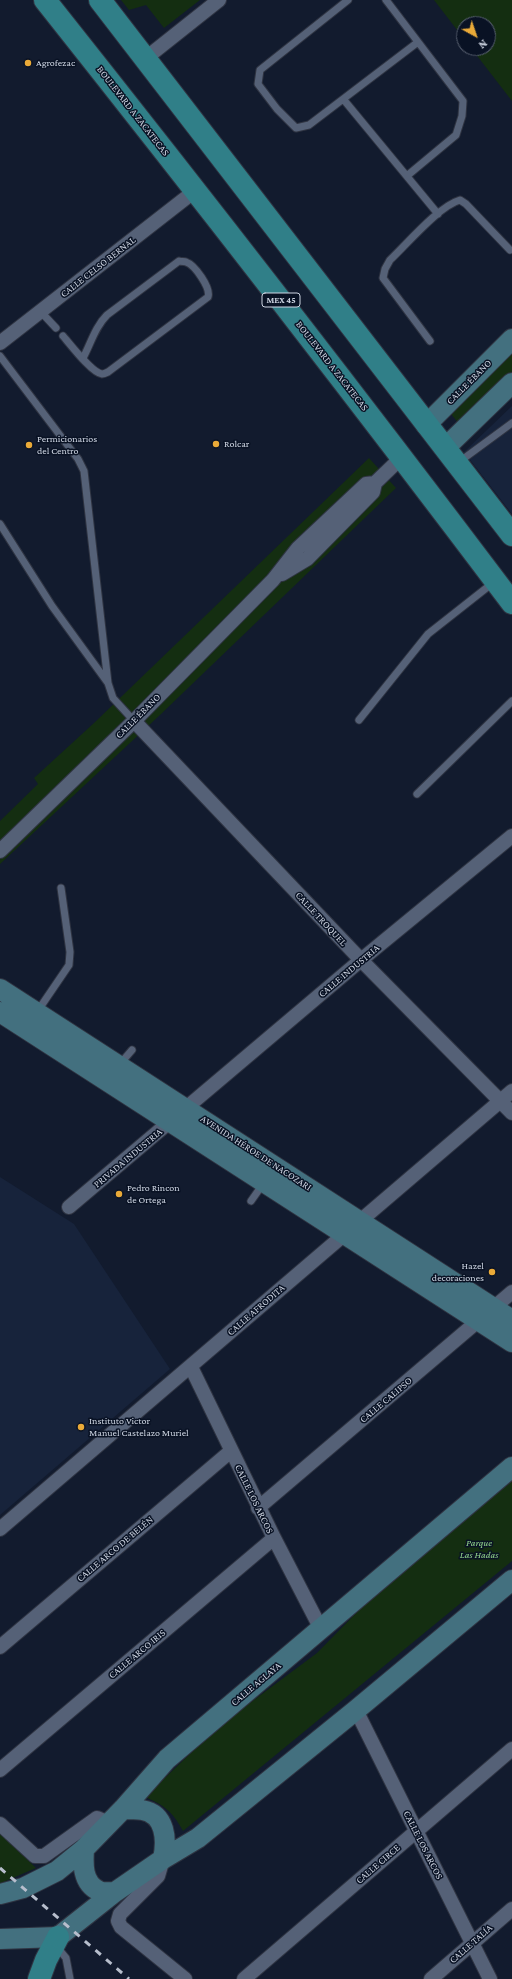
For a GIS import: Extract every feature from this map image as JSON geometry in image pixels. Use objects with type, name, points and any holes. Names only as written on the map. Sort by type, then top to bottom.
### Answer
[{"type":"main road","name":"BOULEVARD A ZACATECAS","points":[[45,0],[196,190],[402,457],[512,603]]},
{"type":"main road","points":[[100,0],[512,535]]},
{"type":"main road","name":"CALLE ÉBANO","points":[[426,425],[512,339]]},
{"type":"main road","points":[[451,456],[512,384]]},
{"type":"main road","name":"AVENIDA HÉROE DE NACOZARI","points":[[0,989],[32,1020],[187,1108],[344,1234],[478,1322],[512,1342]]},
{"type":"main road","name":"AVENIDA HÉROE DE NACOZARI","points":[[0,1012],[32,1020]]},
{"type":"main road","name":"AVENIDA HÉROE DE NACOZARI","points":[[118,1070],[170,1123],[359,1221],[512,1320]]},
{"type":"main road","name":"CALLE AGLAYA","points":[[0,1894],[22,1888],[57,1871],[84,1849],[116,1816],[167,1758],[512,1467]]},
{"type":"main road","points":[[39,1979],[56,1940],[115,1892],[162,1859],[198,1838],[356,1710],[512,1580]]},
{"type":"main road","points":[[116,1816],[144,1810],[157,1818],[165,1831],[166,1845],[162,1859]]},
{"type":"main road","points":[[84,1849],[83,1869],[90,1884],[100,1892],[115,1892]]},
{"type":"main road","points":[[0,1939],[56,1940]]},
{"type":"street","points":[[146,58],[219,0]]},
{"type":"street","name":"CALLE CELSO BERNAL","points":[[0,343],[196,190]]},
{"type":"street","name":"CALLE ÉBANO","points":[[0,851],[134,721],[273,580],[307,559],[372,492],[375,483],[402,457]]},
{"type":"street","name":"CALLE TROQUEL","points":[[134,721],[361,960],[512,1113]]},
{"type":"street","name":"CALLE INDUSTRIA","points":[[187,1108],[361,960],[512,836]]},
{"type":"street","name":"CALLE AFRODITA","points":[[0,1529],[512,1091]]},
{"type":"street","name":"PRIVADA INDUSTRIA","points":[[69,1207],[187,1108]]},
{"type":"street","name":"CALLE CALIPSO","points":[[258,1508],[512,1292]]},
{"type":"street","name":"CALLE LOS ARCOS","points":[[191,1367],[258,1508],[321,1629]]},
{"type":"street","name":"CALLE ARCO DE BELÉN","points":[[0,1647],[231,1451]]},
{"type":"street","name":"CALLE ARCO IRIS","points":[[0,1770],[274,1538]]},
{"type":"street","name":"CALLE LOS ARCOS","points":[[356,1710],[490,1979]]},
{"type":"street","name":"CALLE CIRCE","points":[[244,1979],[512,1749]]},
{"type":"street","points":[[0,1824],[35,1856],[40,1857],[44,1856],[97,1818],[116,1816]]},
{"type":"street","points":[[162,1859],[158,1876],[120,1914],[118,1922],[121,1927],[185,1979]]},
{"type":"street","name":"CALLE TALÍA","points":[[431,1979],[512,1909]]},
{"type":"lane","points":[[348,0],[260,70],[258,84],[277,109],[296,128],[309,125],[344,100],[418,42]]},
{"type":"lane","points":[[386,0],[463,101],[462,116],[456,135],[408,175]]},
{"type":"lane","points":[[344,100],[408,175],[438,214]]},
{"type":"lane","points":[[430,341],[384,278],[385,268],[390,260],[438,214],[453,202],[460,200],[466,204],[510,250]]},
{"type":"lane","points":[[63,336],[96,371],[102,374],[108,372],[208,297],[208,287],[192,266],[186,262],[179,262],[98,324],[84,358]]},
{"type":"lane","points":[[41,312],[56,328]]},
{"type":"lane","points":[[0,356],[78,459],[84,471],[108,683],[113,698],[134,721]]},
{"type":"lane","points":[[451,456],[512,423]]},
{"type":"lane","points":[[0,524],[52,606],[108,683]]},
{"type":"lane","points":[[359,720],[428,634],[496,581]]},
{"type":"lane","points":[[417,794],[512,701]]},
{"type":"lane","points":[[32,1020],[69,965],[70,952],[61,888]]},
{"type":"lane","points":[[251,1201],[271,1175]]},
{"type":"lane","points":[[56,1940],[66,1958],[70,1979]]},
{"type":"shaded area","points":[[512,406],[512,514],[464,452]]},
{"type":"shaded area","name":"Instituto Victor Manuel Castelazo Muriel","points":[[0,1177],[74,1224],[170,1369],[0,1515]]},
{"type":"green space","points":[[121,0],[200,0],[164,28],[146,5],[129,10]]},
{"type":"green space","points":[[434,0],[512,0],[512,101],[477,56],[496,56],[496,16],[456,16],[456,29]]},
{"type":"green space","points":[[512,351],[512,377],[461,426],[450,413]]},
{"type":"green space","points":[[369,458],[396,488],[160,715],[0,864],[0,821],[38,784],[34,778],[94,723]]},
{"type":"green space","name":"Parque Las Hadas","points":[[512,1481],[512,1561],[183,1831],[172,1814],[163,1806],[145,1797],[219,1726],[317,1653],[368,1601]]},
{"type":"green space","points":[[0,1833],[36,1868],[0,1883]]},
{"type":"railway","points":[[0,1868],[129,1979]]},
{"type":"place","name":"Agrofezac","points":[[28,63]]},
{"type":"place","name":"Rolcar","points":[[216,444]]},
{"type":"place","name":"Permicionarios del Centro","points":[[29,445]]},
{"type":"place","name":"Pedro Rincon de Ortega","points":[[119,1194]]},
{"type":"place","name":"Hazel decoraciones","points":[[492,1272]]},
{"type":"place","name":"Instituto Victor Manuel Castelazo Muriel","points":[[81,1427]]}]
